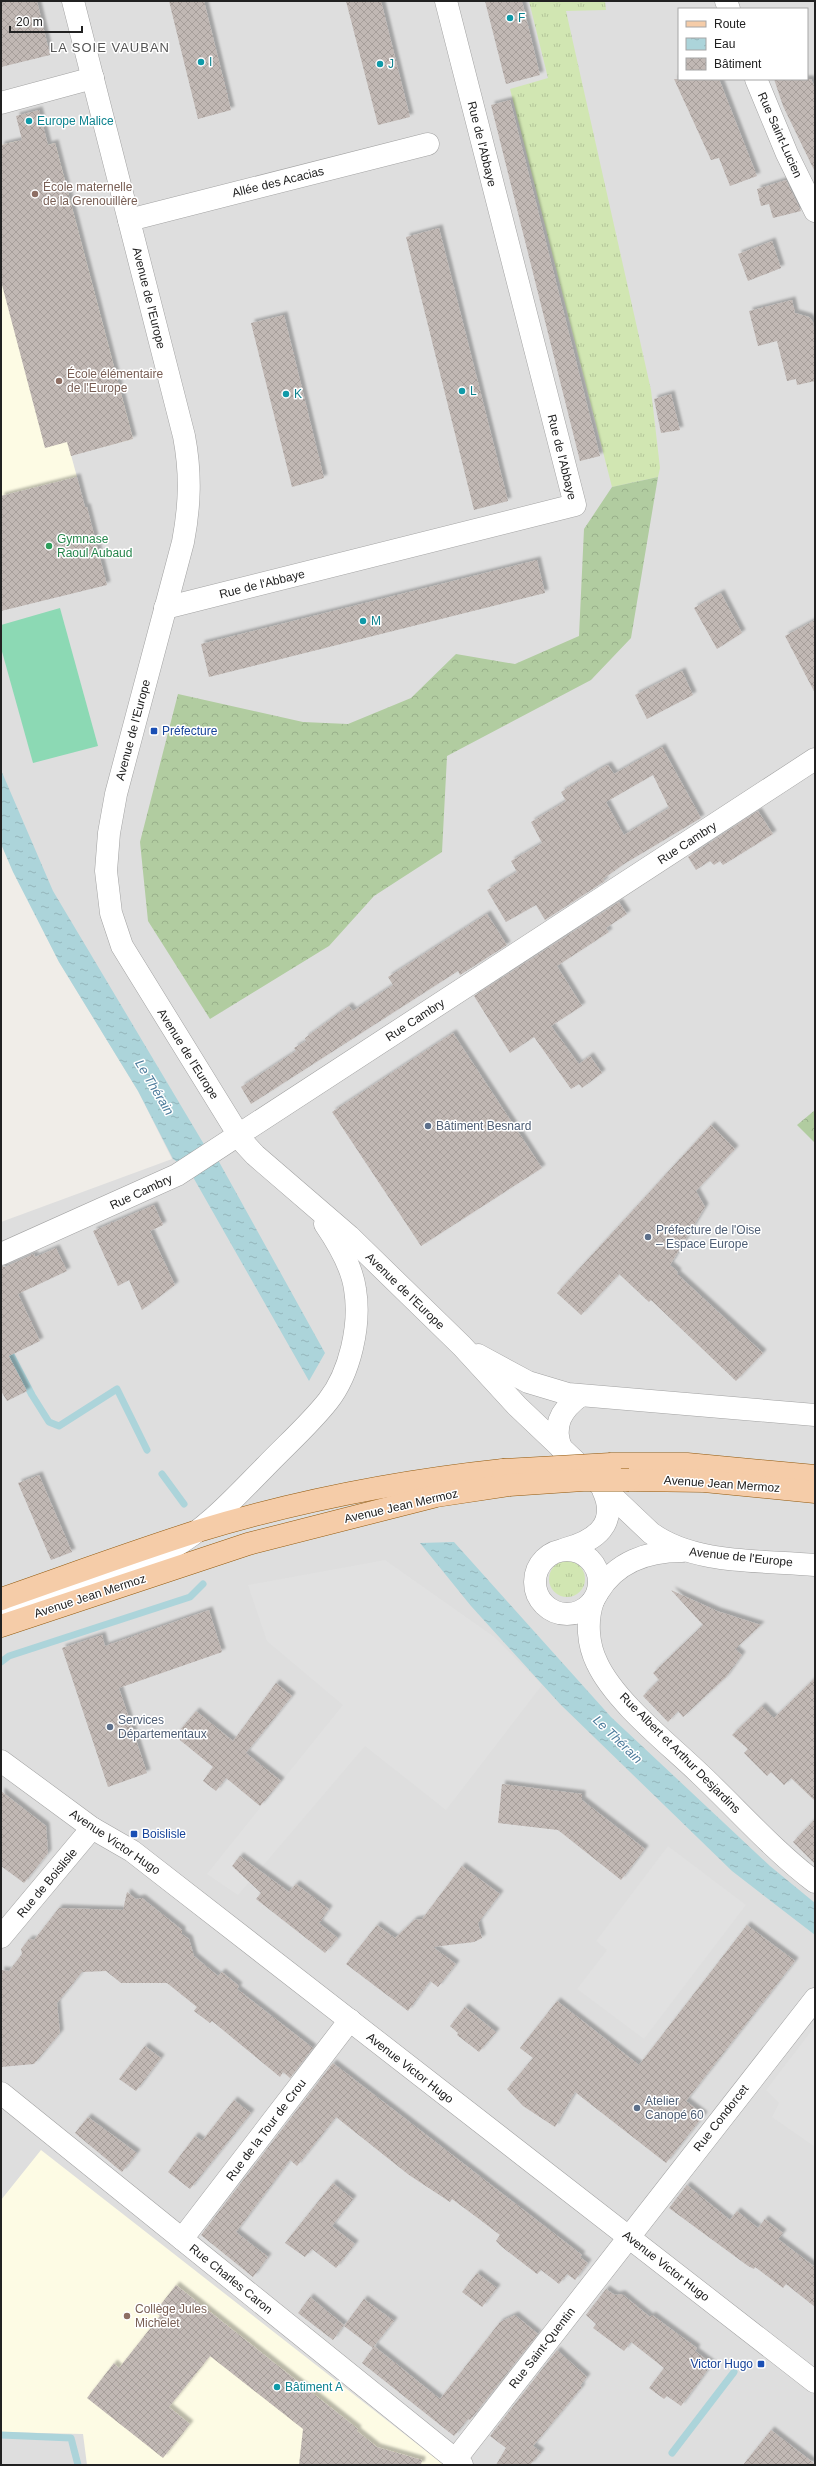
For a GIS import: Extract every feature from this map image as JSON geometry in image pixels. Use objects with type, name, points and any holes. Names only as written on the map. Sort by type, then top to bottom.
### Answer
[{"type":"main road","name":"Avenue Jean Mermoz","points":[[1,1599],[199,1531],[352,1492],[506,1477],[611,1464],[694,1465],[815,1476]]},
{"type":"main road","name":"Avenue Jean Mermoz","points":[[1,1626],[248,1544],[506,1477],[576,1480],[704,1481],[815,1492]]},
{"type":"street","name":"Avenue de l'Europe","points":[[73,1],[184,436],[190,471],[186,523],[111,815],[107,850],[107,890],[111,913],[122,946],[239,1136],[255,1155],[349,1236],[462,1346],[504,1393],[603,1490],[651,1533],[671,1546],[684,1551],[715,1556],[815,1565]]},
{"type":"street","name":"Rue de l'Abbaye","points":[[165,608],[575,505],[446,1]]},
{"type":"street","points":[[1,103],[93,78]]},
{"type":"street","name":"Rue Saint-Lucien","points":[[756,80],[784,148],[815,211]]},
{"type":"street","name":"Allée des Acacias","points":[[129,220],[428,144]]},
{"type":"street","name":"Rue Cambry","points":[[1,1254],[177,1175],[815,760]]},
{"type":"street","points":[[199,1531],[310,1422],[333,1394],[344,1369],[356,1323],[355,1290],[351,1273],[340,1249],[308,1200]]},
{"type":"street","name":"Avenue de l'Europe","points":[[462,1346],[528,1382],[554,1391],[580,1396],[768,1409],[815,1415]]},
{"type":"street","points":[[561,1448],[557,1438],[559,1420],[568,1405],[580,1396]]},
{"type":"street","points":[[603,1490],[606,1497],[608,1513],[601,1530],[589,1542],[549,1555],[538,1567],[535,1582],[539,1598],[550,1609],[565,1614],[580,1611],[595,1597],[609,1577],[638,1559],[658,1552],[684,1551]]},
{"type":"street","name":"Avenue Jean Mermoz","points":[[1,1614],[114,1576],[172,1548],[199,1531]]},
{"type":"street","points":[[565,1549],[580,1552],[593,1562],[599,1577],[595,1597]]},
{"type":"street","name":"Rue Albert et Arthur Desjardins","points":[[595,1597],[589,1614],[592,1648],[597,1665],[605,1677],[659,1735],[815,1882]]},
{"type":"street","name":"Avenue Victor Hugo","points":[[1,1761],[92,1828],[132,1851],[815,2382]]},
{"type":"street","name":"Rue de Boislisle","points":[[1,1937],[92,1828]]},
{"type":"street","name":"Rue Condorcet","points":[[628,2237],[815,1999]]},
{"type":"street","name":"Rue de la Tour de Crou","points":[[182,2239],[350,2020]]},
{"type":"street","name":"Rue Charles Caron","points":[[1,2093],[458,2462]]},
{"type":"street","name":"Rue Saint-Quentin","points":[[458,2462],[628,2237]]},
{"type":"shaded area","points":[[1,1],[815,1],[815,2465],[1,2465],[1,1222],[172,1159],[138,1091],[59,962],[1,844]]},
{"type":"shaded area","name":"École élémentaire de l'Europe","points":[[17,141],[20,152],[55,143],[133,439],[71,455],[77,477],[1,496],[1,145]]},
{"type":"shaded area","points":[[385,1560],[493,1636],[542,1685],[446,1810],[365,1746],[238,1895],[207,1874],[343,1705],[267,1641],[248,1585]]},
{"type":"shaded area","points":[[668,1846],[746,1905],[644,2039],[577,1989],[607,1950],[596,1941]]},
{"type":"shaded area","points":[[815,2026],[815,2147],[772,2117],[779,2103],[766,2090]]},
{"type":"shaded area","name":"Collège Jules Michelet","points":[[41,2150],[444,2465],[87,2465],[83,2434],[1,2432],[1,2200]]},
{"type":"green space","points":[[529,1],[605,1],[606,10],[566,11],[651,390],[660,468],[658,477],[612,487],[510,89],[548,78]]},
{"type":"green space","points":[[658,477],[631,638],[591,680],[447,756],[442,852],[374,896],[329,946],[210,1019],[148,921],[140,842],[178,694],[303,722],[348,724],[411,698],[456,654],[515,664],[579,636],[584,529],[612,487]]},
{"type":"green space","points":[[60,608],[98,746],[33,763],[1,648],[1,625]]},
{"type":"green space","points":[[815,1110],[815,1143],[797,1125]]},
{"type":"green space","points":[[571,1561],[580,1566],[584,1572],[584,1586],[580,1592],[571,1597],[563,1597],[554,1592],[550,1586],[549,1575],[554,1566],[560,1562]]},
{"type":"water","name":"Le Thérain","points":[[1,770],[53,891],[202,1141],[212,1157],[218,1160],[325,1353],[309,1381],[189,1170],[173,1159],[138,1091],[59,962],[13,872],[1,844]]},
{"type":"water","name":"Le Thérain","points":[[454,1542],[611,1717],[770,1866],[815,1903],[815,1935],[732,1871],[560,1704],[471,1606],[420,1543]]},
{"type":"building","points":[[1,1],[37,1],[50,55],[1,67]]},
{"type":"building","name":"I","points":[[169,1],[204,1],[231,110],[198,119]]},
{"type":"building","name":"J","points":[[346,1],[381,1],[410,117],[378,125]]},
{"type":"building","points":[[485,1],[522,1],[540,75],[506,84]]},
{"type":"building","points":[[674,79],[719,80],[757,176],[730,186],[719,158],[711,160]]},
{"type":"building","points":[[811,79],[815,88],[815,172],[783,106],[774,80]]},
{"type":"building","points":[[510,100],[600,456],[580,461],[491,105]]},
{"type":"building","name":"École élémentaire de l'Europe","points":[[39,110],[48,145],[55,143],[133,439],[71,456],[67,442],[45,448],[1,281],[1,145],[22,140],[16,116]]},
{"type":"building","points":[[786,180],[801,211],[773,218],[769,204],[761,206],[757,189]]},
{"type":"building","name":"L","points":[[439,228],[508,501],[474,510],[406,237]]},
{"type":"building","points":[[772,241],[781,268],[748,281],[738,254]]},
{"type":"building","points":[[792,300],[795,313],[809,317],[813,322],[815,342],[815,381],[797,385],[796,379],[787,381],[777,341],[758,346],[749,311]]},
{"type":"building","name":"K","points":[[284,315],[324,478],[292,487],[251,323]]},
{"type":"building","points":[[671,394],[680,430],[661,433],[654,399]]},
{"type":"building","name":"Gymnase Raoul Aubaud","points":[[77,477],[85,507],[87,507],[107,585],[1,611],[1,496]]},
{"type":"building","name":"M","points":[[537,560],[545,593],[209,677],[201,644]]},
{"type":"building","points":[[721,593],[742,633],[717,649],[694,608]]},
{"type":"building","points":[[815,620],[815,693],[785,636]]},
{"type":"building","points":[[682,671],[693,695],[647,719],[635,695]]},
{"type":"building","points":[[662,747],[701,818],[624,864],[603,879],[605,881],[545,920],[536,905],[506,922],[487,890],[517,872],[511,861],[542,843],[531,822],[566,801],[561,792],[600,769],[608,765],[614,774]],"holes":[[[653,775],[669,808],[624,835],[606,802]]]},
{"type":"building","points":[[758,811],[773,834],[723,865],[720,861],[714,865],[710,861],[696,870],[688,857]]},
{"type":"building","points":[[619,902],[627,914],[606,928],[609,932],[557,966],[582,1006],[551,1026],[579,1064],[590,1056],[602,1073],[582,1088],[579,1084],[571,1089],[534,1037],[510,1053],[474,996]]},
{"type":"building","points":[[487,914],[507,945],[460,975],[458,971],[251,1104],[241,1087],[296,1051],[294,1048],[306,1041],[305,1038],[349,1006],[353,1011],[393,985],[388,977]]},
{"type":"building","name":"Bâtiment Besnard","points":[[453,1033],[542,1168],[421,1246],[332,1112]]},
{"type":"building","name":"Préfecture de l'Oise – Espace Europe","points":[[711,1125],[735,1149],[696,1191],[705,1207],[670,1265],[678,1272],[677,1274],[763,1353],[736,1381],[651,1300],[649,1302],[619,1274],[581,1315],[557,1293]]},
{"type":"building","points":[[154,1205],[163,1225],[150,1231],[175,1285],[142,1310],[129,1280],[118,1286],[93,1231]]},
{"type":"building","points":[[56,1248],[67,1271],[18,1294],[40,1341],[9,1356],[27,1391],[7,1401],[1,1391],[1,1266],[5,1267],[34,1254],[35,1257]]},
{"type":"building","points":[[39,1475],[72,1552],[51,1560],[18,1483]]},
{"type":"building","points":[[671,1590],[717,1611],[761,1625],[735,1649],[742,1655],[726,1677],[683,1717],[678,1711],[668,1722],[643,1696],[659,1680],[653,1673],[703,1625]]},
{"type":"building","name":"Services Départementaux","points":[[209,1610],[222,1652],[119,1688],[147,1773],[108,1787],[62,1648],[102,1635],[105,1646]]},
{"type":"building","points":[[815,1678],[815,1801],[791,1778],[784,1785],[771,1772],[767,1776],[744,1753],[748,1749],[732,1735],[762,1706],[774,1718]]},
{"type":"building","points":[[276,1683],[292,1696],[246,1753],[281,1781],[260,1806],[226,1778],[216,1791],[203,1781],[213,1767],[175,1736],[196,1711],[233,1741]]},
{"type":"building","points":[[502,1784],[582,1794],[582,1800],[645,1849],[621,1880],[558,1830],[498,1823]]},
{"type":"building","points":[[1,1791],[46,1826],[48,1853],[24,1883],[1,1866]]},
{"type":"building","points":[[815,1819],[815,1864],[793,1842]]},
{"type":"building","points":[[240,1856],[289,1892],[296,1884],[329,1909],[319,1923],[338,1938],[325,1953],[256,1899],[261,1893],[232,1866]]},
{"type":"building","points":[[462,1866],[500,1894],[478,1923],[482,1938],[474,1942],[433,1947],[456,1964],[438,1987],[430,1981],[408,2011],[346,1964],[377,1925],[395,1938],[414,1920],[422,1919]]},
{"type":"building","points":[[127,1892],[136,1899],[142,1898],[182,1930],[182,1934],[189,1939],[194,1956],[218,1976],[222,1972],[239,1986],[237,1989],[313,2048],[290,2078],[283,2072],[280,2077],[212,2021],[210,2023],[194,2011],[197,2007],[167,1983],[121,1983],[106,1971],[82,1972],[57,2003],[60,2033],[34,2064],[1,2067],[1,1970],[9,1971],[22,1954],[21,1949],[29,1939],[34,1940],[59,1908],[123,1910]]},
{"type":"building","points":[[747,1925],[795,1961],[686,2101],[704,2115],[666,2163],[575,2092],[555,2127],[523,2106],[507,2089],[533,2058],[520,2048],[557,2001],[639,2065]]},
{"type":"building","points":[[465,2007],[496,2032],[479,2052],[457,2035],[458,2033],[450,2026]]},
{"type":"building","points":[[145,2046],[161,2058],[136,2091],[119,2079]]},
{"type":"building","points":[[333,2063],[582,2255],[580,2257],[588,2263],[575,2280],[567,2274],[559,2284],[541,2270],[537,2274],[496,2241],[500,2235],[452,2199],[450,2202],[409,2175],[336,2117],[297,2166],[290,2160],[236,2232],[268,2257],[253,2277],[201,2235]]},
{"type":"building","points":[[234,2100],[251,2113],[190,2189],[168,2172],[195,2136],[202,2141]]},
{"type":"building","points":[[88,2117],[137,2153],[122,2172],[75,2133]]},
{"type":"building","points":[[333,2183],[353,2199],[332,2226],[355,2244],[336,2268],[312,2249],[305,2257],[285,2243]]},
{"type":"building","points":[[687,2185],[730,2220],[737,2211],[758,2228],[765,2219],[783,2233],[778,2239],[815,2267],[815,2307],[786,2284],[783,2288],[755,2267],[754,2269],[748,2266],[669,2208]]},
{"type":"building","points":[[477,2273],[497,2288],[482,2307],[462,2292]]},
{"type":"building","name":"Bâtiment A","points":[[176,2285],[358,2429],[357,2431],[377,2447],[422,2460],[421,2465],[299,2465],[303,2429],[210,2356],[169,2407],[190,2424],[163,2458],[87,2398],[114,2363],[119,2368],[160,2316],[155,2312]]},
{"type":"building","points":[[606,2289],[615,2295],[622,2294],[650,2317],[652,2315],[697,2348],[695,2351],[712,2364],[681,2406],[667,2396],[664,2399],[649,2388],[664,2368],[631,2342],[624,2351],[593,2328],[596,2324],[586,2315]]},
{"type":"building","points":[[310,2297],[344,2325],[333,2340],[298,2313]]},
{"type":"building","points":[[364,2299],[394,2321],[374,2346],[440,2399],[500,2322],[515,2315],[538,2334],[470,2420],[468,2419],[454,2436],[362,2363],[373,2348],[344,2326]]},
{"type":"building","points":[[557,2350],[587,2377],[580,2386],[582,2387],[533,2446],[541,2452],[530,2465],[496,2465],[506,2448],[490,2436]]},
{"type":"building","points":[[771,2430],[815,2464],[815,2465],[743,2465]]},
{"type":"waterway","points":[[1,1336],[32,1395],[49,1422],[59,1426],[117,1389],[147,1450]]},
{"type":"waterway","points":[[162,1474],[184,1504]]},
{"type":"waterway","points":[[1,1662],[9,1656],[190,1597],[203,1584]]},
{"type":"waterway","points":[[672,2453],[734,2372]]},
{"type":"waterway","points":[[1,2435],[71,2438],[78,2465]]},
{"type":"place","name":"F","points":[[510,18]]},
{"type":"place","name":"I","points":[[201,62]]},
{"type":"place","name":"J","points":[[380,64]]},
{"type":"place","name":"Europe Malice","points":[[29,121]]},
{"type":"place","name":"École maternelle de la Grenouillère","points":[[35,194]]},
{"type":"place","name":"École élémentaire de l'Europe","points":[[59,381]]},
{"type":"place","name":"L","points":[[462,391]]},
{"type":"place","name":"K","points":[[286,394]]},
{"type":"place","name":"Gymnase Raoul Aubaud","points":[[49,546]]},
{"type":"place","name":"M","points":[[363,621]]},
{"type":"place","name":"Préfecture","points":[[154,731]]},
{"type":"place","name":"Bâtiment Besnard","points":[[428,1126]]},
{"type":"place","name":"Préfecture de l'Oise – Espace Europe","points":[[648,1237]]},
{"type":"place","name":"Services Départementaux","points":[[110,1727]]},
{"type":"place","name":"Boislisle","points":[[134,1834]]},
{"type":"place","name":"Atelier Canopé 60","points":[[637,2108]]},
{"type":"place","name":"Collège Jules Michelet","points":[[127,2316]]},
{"type":"place","name":"Victor Hugo","points":[[761,2364]]},
{"type":"place","name":"Bâtiment A","points":[[277,2387]]},
{"type":"district","name":"LA SOIE VAUBAN","points":[[110,47]]}]
